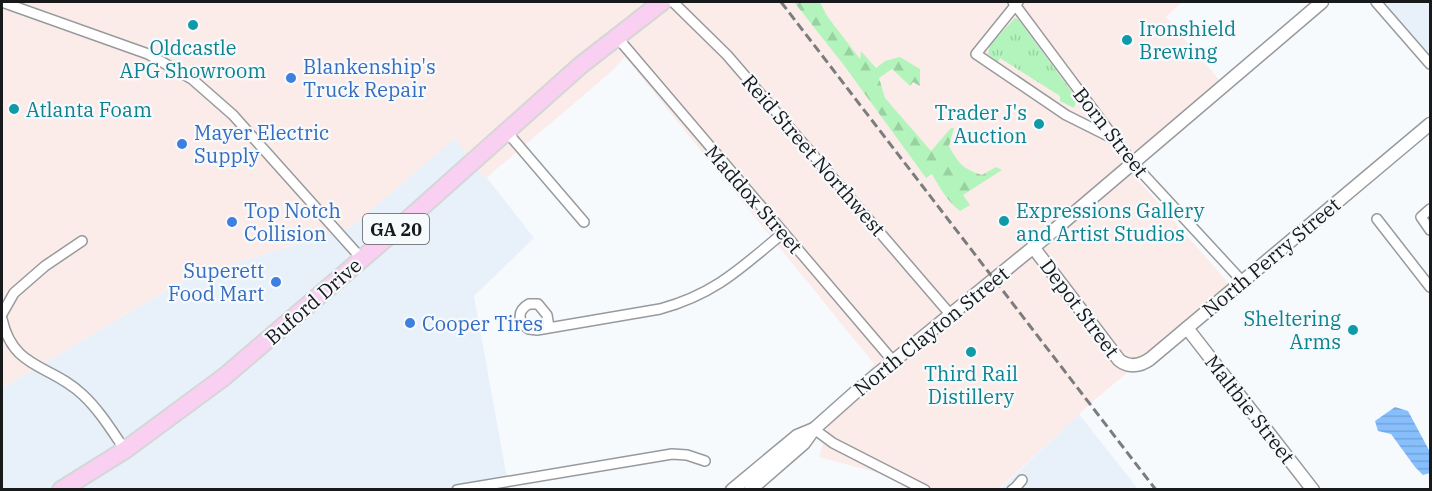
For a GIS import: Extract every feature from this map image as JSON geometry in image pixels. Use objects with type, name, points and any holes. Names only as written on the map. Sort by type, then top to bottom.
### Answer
[{"type":"highway","name":"Buford Drive","points":[[61,489],[125,450],[216,383],[616,36],[662,2]]},
{"type":"street","name":"Reid Street Northwest","points":[[673,2],[728,55],[950,314]]},
{"type":"street","name":"Born Street","points":[[1015,2],[1133,163],[1243,282]]},
{"type":"street","points":[[1015,2],[976,54],[1066,115],[1115,138]]},
{"type":"street","name":"North Clayton Street","points":[[814,429],[893,361],[1034,247],[1322,2]]},
{"type":"street","points":[[1376,2],[1431,64]]},
{"type":"street","points":[[2,3],[148,54],[192,79],[233,115],[361,258]]},
{"type":"street","name":"Maddox Street","points":[[616,36],[893,361]]},
{"type":"street","name":"North Perry Street","points":[[1129,365],[1145,362],[1431,124]]},
{"type":"street","points":[[506,131],[584,222]]},
{"type":"street","points":[[1431,209],[1420,217],[1431,230]]},
{"type":"street","points":[[1377,219],[1431,287]]},
{"type":"street","points":[[549,327],[660,309],[691,300],[718,286],[783,233]]},
{"type":"street","points":[[2,314],[14,293],[45,266],[82,241]]},
{"type":"street","name":"Depot Street","points":[[1034,247],[1119,360],[1129,365]]},
{"type":"street","points":[[2,319],[5,335],[19,355],[81,393],[108,425],[125,450]]},
{"type":"street","name":"Maltbie Street","points":[[1187,328],[1313,489]]},
{"type":"street","points":[[732,489],[797,435],[814,429]]},
{"type":"street","points":[[750,489],[804,443],[814,429]]},
{"type":"street","points":[[814,429],[833,443],[925,489]]},
{"type":"street","points":[[457,489],[672,454],[687,455],[705,461]]},
{"type":"street","points":[[1012,489],[1022,480]]},
{"type":"shaded area","points":[[2,2],[1182,2],[1166,17],[1221,82],[1127,167],[1231,286],[1091,403],[999,489],[925,489],[904,480],[819,457],[830,419],[874,364],[625,57],[612,71],[485,179],[455,138],[351,227],[187,278],[2,388]]},
{"type":"shaded area","points":[[1382,2],[1430,2],[1430,58],[1395,17]]},
{"type":"shaded area","points":[[455,137],[534,238],[474,296],[509,489],[2,489],[2,388],[187,278],[351,227]]},
{"type":"shaded area","points":[[1079,414],[1138,489],[999,490]]},
{"type":"green space","points":[[794,2],[820,2],[827,16],[860,59],[861,51],[876,68],[885,61],[900,57],[920,69],[920,86],[913,82],[910,86],[892,69],[879,78],[885,98],[931,151],[951,128],[954,128],[949,146],[962,165],[982,175],[996,167],[1002,170],[963,195],[970,205],[960,211],[948,199],[932,174],[926,178],[843,64]]},
{"type":"green space","points":[[1015,18],[1077,99],[1074,108],[1060,101],[1060,96],[1000,58],[998,62],[988,54],[990,45]]},
{"type":"water","points":[[1395,407],[1408,411],[1430,452],[1430,473],[1423,475],[1391,434],[1378,431],[1375,421]]},
{"type":"railway","points":[[781,2],[1156,490]]},
{"type":"place","name":"Oldcastle APG Showroom","points":[[193,25]]},
{"type":"place","name":"Ironshield Brewing","points":[[1127,40]]},
{"type":"place","name":"Blankenship's Truck Repair","points":[[291,78]]},
{"type":"place","name":"Atlanta Foam","points":[[14,109]]},
{"type":"place","name":"Trader J's Auction","points":[[1039,124]]},
{"type":"place","name":"Mayer Electric Supply","points":[[182,144]]},
{"type":"place","name":"Expressions Gallery and Artist Studios","points":[[1004,221]]},
{"type":"place","name":"Top Notch Collision","points":[[232,222]]},
{"type":"place","name":"Superett Food Mart","points":[[276,282]]},
{"type":"place","name":"Cooper Tires","points":[[410,323]]},
{"type":"place","name":"Sheltering Arms","points":[[1353,330]]},
{"type":"place","name":"Third Rail Distillery","points":[[971,352]]}]
